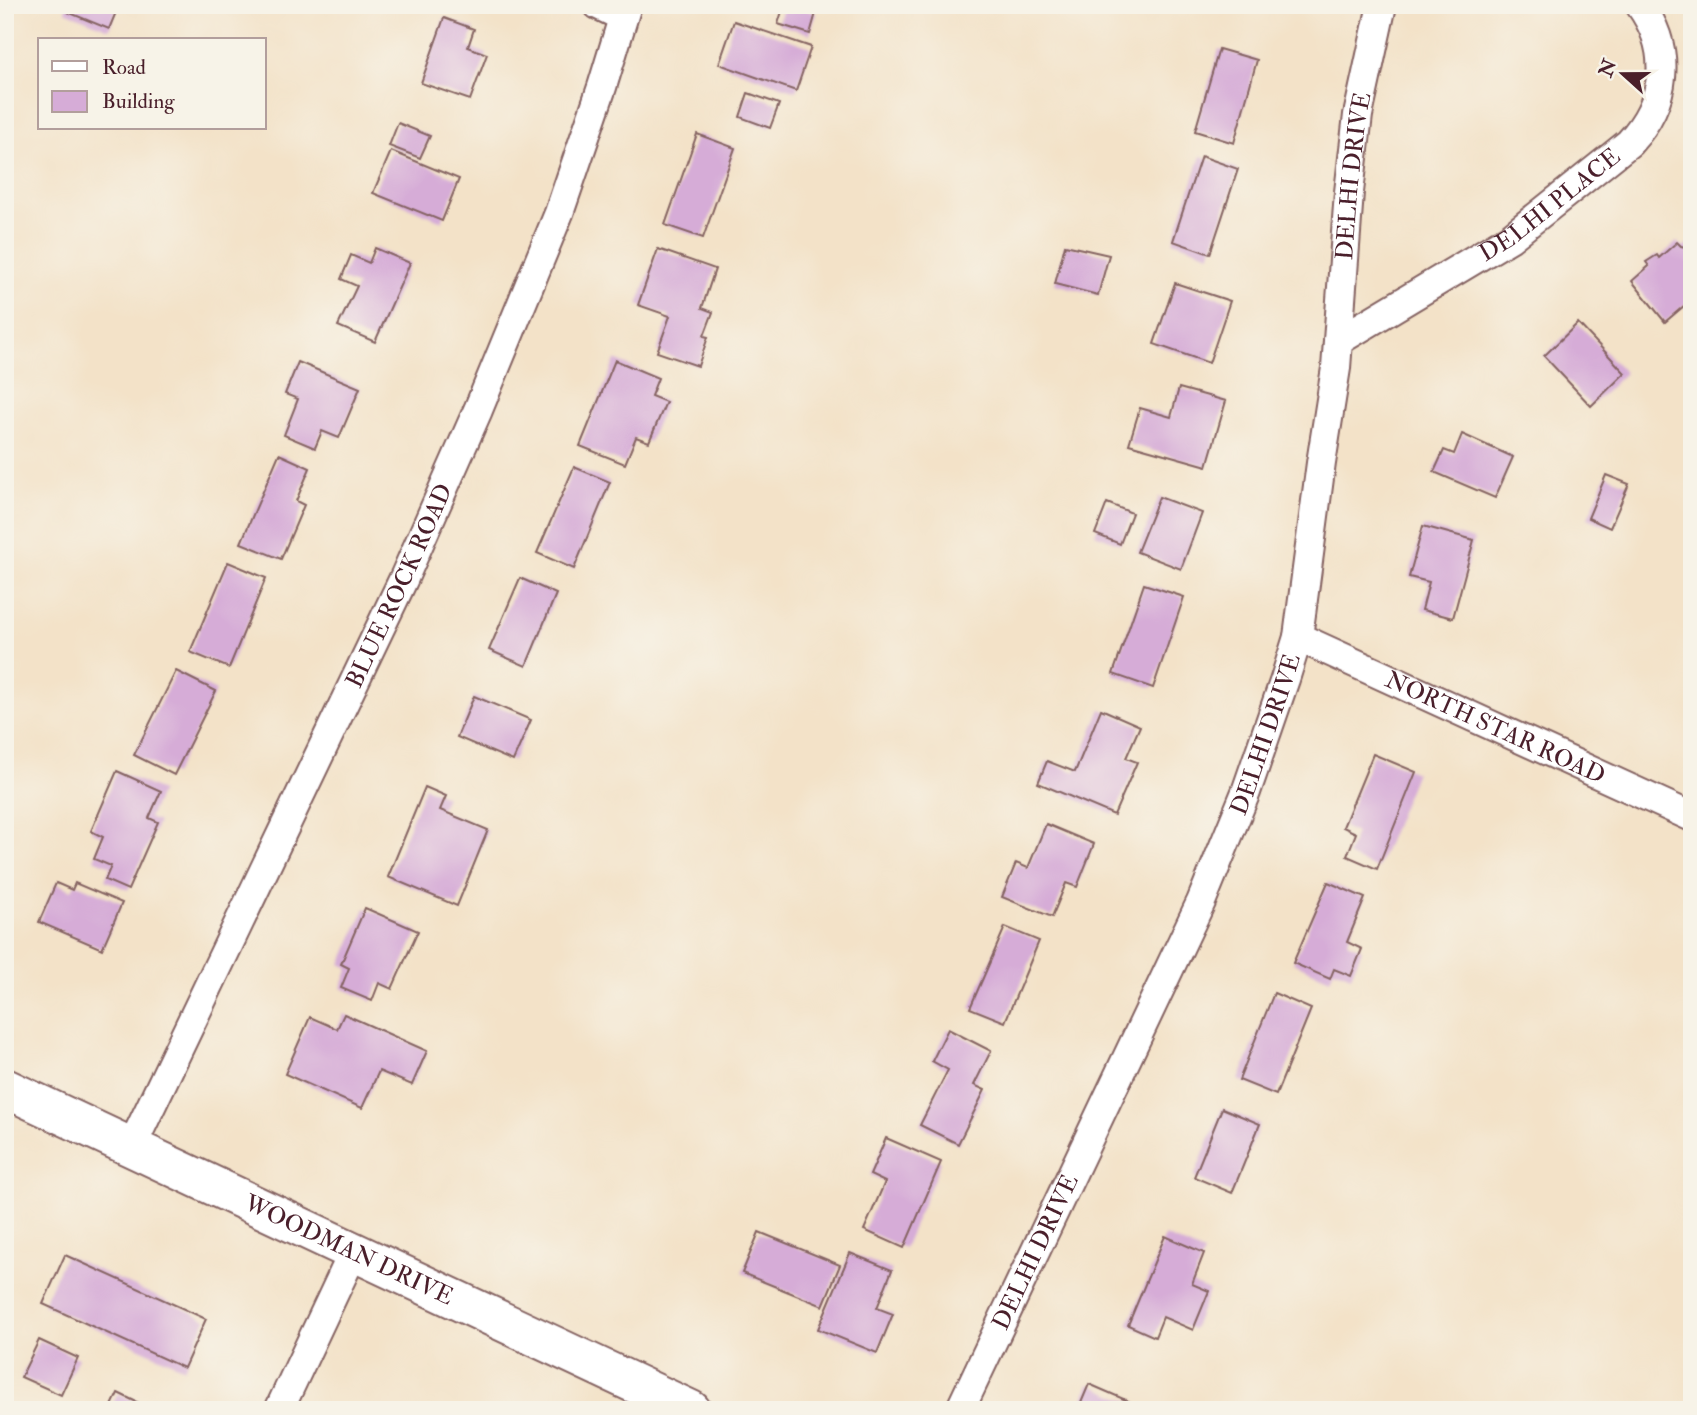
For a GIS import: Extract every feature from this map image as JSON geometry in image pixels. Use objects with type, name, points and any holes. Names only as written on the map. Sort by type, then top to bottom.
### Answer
[{"type":"main road","name":"WOODMAN DRIVE","points":[[5,1088],[691,1410]]},
{"type":"street","name":"DELHI DRIVE","points":[[960,1410],[1201,902],[1246,792],[1298,637],[1336,368],[1349,192],[1359,115],[1382,5]]},
{"type":"street","name":"DELHI PLACE","points":[[1338,341],[1510,238],[1629,143],[1642,129],[1658,97],[1662,72],[1660,44],[1640,5]]},
{"type":"street","name":"BLUE ROCK ROAD","points":[[131,1148],[403,580],[478,410],[559,213],[602,87],[616,9]]},
{"type":"street","name":"NORTH STAR ROAD","points":[[1298,637],[1692,817]]},
{"type":"street","points":[[279,1410],[354,1251]]},
{"type":"building","points":[[67,5],[119,5],[109,29],[65,11]]},
{"type":"building","points":[[784,5],[816,13],[810,34],[778,24]]},
{"type":"building","points":[[444,18],[474,29],[468,47],[487,54],[470,100],[421,83]]},
{"type":"building","points":[[734,21],[811,47],[796,91],[719,64]]},
{"type":"building","points":[[1219,49],[1257,60],[1234,143],[1195,131]]},
{"type":"building","points":[[748,93],[779,104],[770,128],[740,117]]},
{"type":"building","points":[[398,123],[430,136],[420,158],[389,146]]},
{"type":"building","points":[[697,134],[735,148],[703,238],[665,225]]},
{"type":"building","points":[[391,151],[459,179],[442,221],[373,193]]},
{"type":"building","points":[[1201,156],[1238,169],[1210,254],[1173,241]]},
{"type":"building","points":[[1692,241],[1692,299],[1665,322],[1632,281],[1649,266],[1646,262],[1657,255],[1659,258],[1677,242],[1685,247]]},
{"type":"building","points":[[1065,245],[1109,255],[1098,295],[1055,284]]},
{"type":"building","points":[[375,248],[410,263],[375,342],[338,326],[357,286],[341,279],[351,255],[369,263]]},
{"type":"building","points":[[658,249],[715,269],[702,308],[713,312],[704,336],[708,337],[698,366],[657,352],[670,316],[638,305]]},
{"type":"building","points":[[1175,283],[1230,301],[1209,363],[1154,344]]},
{"type":"building","points":[[1578,323],[1625,373],[1591,406],[1544,356]]},
{"type":"building","points":[[615,360],[658,378],[651,396],[666,402],[649,442],[636,437],[625,464],[580,446]]},
{"type":"building","points":[[298,362],[360,388],[339,438],[322,431],[315,448],[284,435],[298,399],[285,394]]},
{"type":"building","points":[[1179,388],[1226,401],[1207,466],[1129,444],[1140,408],[1171,417]]},
{"type":"building","points":[[1462,434],[1513,457],[1495,498],[1434,472],[1444,450],[1454,454]]},
{"type":"building","points":[[279,454],[310,468],[296,501],[304,505],[281,559],[241,543]]},
{"type":"building","points":[[574,467],[610,482],[574,569],[537,553]]},
{"type":"building","points":[[1606,475],[1629,484],[1610,528],[1588,518]]},
{"type":"building","points":[[1159,497],[1202,513],[1181,569],[1137,552]]},
{"type":"building","points":[[1107,503],[1132,513],[1120,544],[1095,534]]},
{"type":"building","points":[[1423,526],[1474,540],[1453,618],[1422,610],[1429,582],[1409,577]]},
{"type":"building","points":[[228,562],[266,578],[229,668],[190,652]]},
{"type":"building","points":[[520,578],[556,594],[526,666],[489,650]]},
{"type":"building","points":[[1144,584],[1184,597],[1153,688],[1113,674]]},
{"type":"building","points":[[176,671],[216,691],[174,775],[134,755]]},
{"type":"building","points":[[474,696],[531,720],[513,761],[457,737]]},
{"type":"building","points":[[1101,709],[1140,726],[1126,758],[1137,762],[1114,815],[1038,783],[1047,761],[1075,772]]},
{"type":"building","points":[[1373,754],[1416,772],[1377,869],[1347,856],[1356,833],[1343,827]]},
{"type":"building","points":[[117,771],[161,791],[149,818],[158,822],[128,890],[105,880],[111,866],[94,859],[103,837],[91,831]]},
{"type":"building","points":[[425,787],[446,796],[440,810],[488,830],[457,906],[388,877]]},
{"type":"building","points":[[1046,824],[1094,844],[1077,887],[1066,883],[1052,917],[1002,897],[1016,863],[1028,868]]},
{"type":"building","points":[[1328,882],[1365,898],[1347,942],[1362,949],[1351,976],[1334,969],[1330,979],[1293,963]]},
{"type":"building","points":[[56,883],[72,890],[75,883],[122,903],[102,949],[39,922]]},
{"type":"building","points":[[365,908],[418,931],[392,989],[379,983],[372,1001],[341,988],[349,968],[341,964]]},
{"type":"building","points":[[1005,927],[1039,941],[1005,1022],[970,1008]]},
{"type":"building","points":[[1274,993],[1311,1009],[1276,1095],[1239,1080]]},
{"type":"building","points":[[344,1014],[427,1051],[412,1085],[379,1071],[362,1108],[285,1074],[310,1017],[337,1029]]},
{"type":"building","points":[[948,1029],[991,1051],[974,1085],[985,1090],[958,1144],[920,1125],[948,1070],[932,1061]]},
{"type":"building","points":[[1222,1108],[1260,1124],[1232,1193],[1194,1177]]},
{"type":"building","points":[[886,1138],[941,1162],[904,1248],[864,1230],[885,1182],[870,1175]]},
{"type":"building","points":[[759,1232],[840,1265],[823,1306],[742,1273]]},
{"type":"building","points":[[1165,1236],[1204,1253],[1192,1284],[1209,1291],[1193,1330],[1163,1317],[1155,1337],[1128,1325]]},
{"type":"building","points":[[850,1253],[892,1270],[877,1308],[893,1314],[877,1353],[818,1329]]},
{"type":"building","points":[[65,1255],[206,1319],[184,1368],[43,1304]]},
{"type":"building","points":[[39,1340],[78,1358],[61,1395],[21,1377]]},
{"type":"building","points":[[1089,1384],[1142,1407],[1141,1410],[1078,1410]]},
{"type":"building","points":[[118,1393],[153,1410],[110,1410]]}]
